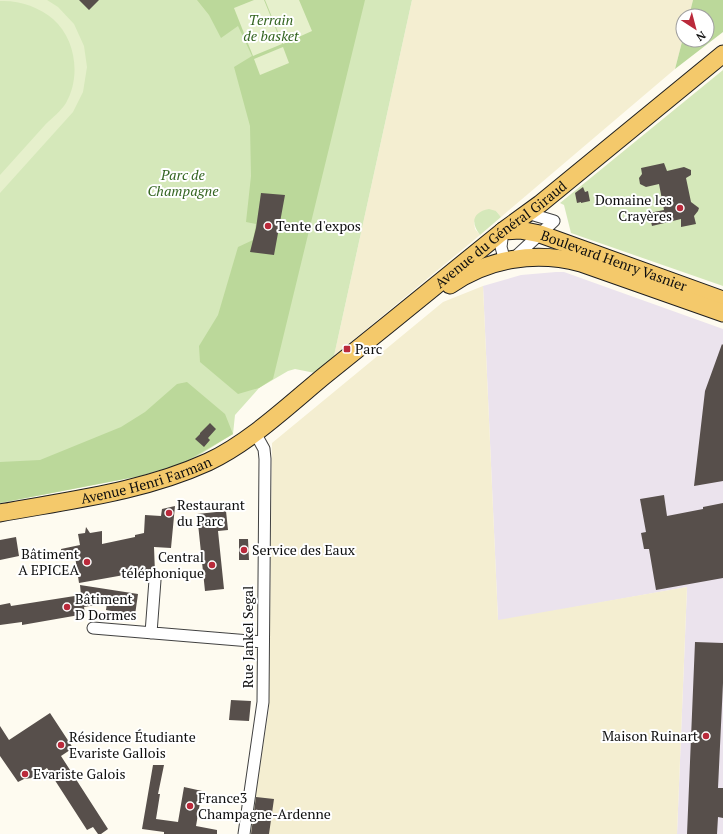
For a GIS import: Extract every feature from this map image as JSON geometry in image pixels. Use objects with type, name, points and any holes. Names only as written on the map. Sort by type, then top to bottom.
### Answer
[{"type":"main road","name":"Avenue du Général Giraud","points":[[278,414],[502,231],[527,213],[723,54]]},
{"type":"main road","name":"Boulevard Henry Vasnier","points":[[502,231],[520,230],[540,234],[723,300]]},
{"type":"main road","name":"Boulevard Henry Vasnier","points":[[509,260],[530,257],[563,258],[723,313]]},
{"type":"main road","name":"Avenue du Général Giraud","points":[[243,451],[259,440],[443,290],[457,280],[473,272],[509,260]]},
{"type":"main road","name":"Avenue Henri Farman","points":[[0,513],[109,493],[144,485],[186,471],[209,461],[239,444],[278,414]]},
{"type":"main road","name":"Avenue Henri Farman","points":[[0,524],[153,493],[190,480],[243,451]]},
{"type":"street","points":[[502,231],[500,247],[509,260],[554,221],[527,213]]},
{"type":"street","name":"Rue Jankel Segal","points":[[244,834],[263,713],[265,459],[264,450],[259,440]]},
{"type":"street","points":[[151,633],[155,580]]},
{"type":"street","points":[[93,628],[264,642]]},
{"type":"shaded area","points":[[412,0],[693,0],[691,8],[675,8],[675,48],[680,48],[675,69],[501,217],[496,211],[474,222],[475,229],[480,235],[334,356]]},
{"type":"shaded area","points":[[564,272],[723,329],[723,834],[677,834],[687,587],[498,621],[483,286],[521,275]]},
{"type":"shaded area","points":[[483,286],[498,620],[687,587],[677,834],[249,834],[269,709],[272,443],[443,302]]},
{"type":"green space","name":"Parc de Champagne","points":[[0,0],[412,0],[334,356],[315,373],[295,369],[288,371],[259,388],[235,415],[233,434],[196,457],[172,467],[140,476],[0,503]]},
{"type":"green space","points":[[0,0],[47,0],[58,7],[74,24],[84,46],[87,67],[83,92],[73,112],[0,193],[0,175],[66,103],[74,82],[75,70],[74,59],[67,37],[61,27],[53,19],[28,5]]},
{"type":"green space","name":"Terrain de basket","points":[[197,0],[365,0],[273,379],[259,388],[238,394],[200,362],[199,346],[218,315],[238,247],[253,240],[256,224],[246,222],[251,176],[250,126],[234,67],[252,56],[238,26],[221,38],[209,15]]},
{"type":"green space","name":"Terrain de basket","points":[[254,0],[264,0],[282,44],[253,56],[234,8]]},
{"type":"green space","points":[[265,0],[299,0],[312,31],[283,44]]},
{"type":"green space","points":[[693,0],[723,0],[723,32],[715,38],[715,8],[691,8]]},
{"type":"green space","points":[[283,47],[289,63],[260,75],[254,59]]},
{"type":"green space","points":[[680,48],[702,48],[675,69]]},
{"type":"green space","points":[[723,70],[723,286],[571,233],[564,205],[560,203]]},
{"type":"green space","points":[[489,209],[496,211],[501,217],[480,235],[474,222],[476,215],[479,212]]},
{"type":"green space","points":[[187,382],[225,414],[233,434],[185,462],[140,476],[0,503],[0,462],[40,460],[121,427],[145,412],[177,384]]},
{"type":"building","points":[[79,0],[99,0],[89,10]]},
{"type":"building","points":[[664,163],[667,171],[684,167],[691,170],[691,175],[686,178],[691,202],[699,208],[694,216],[696,224],[681,227],[681,219],[652,226],[649,213],[664,210],[659,184],[646,187],[640,184],[639,178],[642,174],[641,168]]},
{"type":"building","points":[[583,187],[585,192],[588,191],[590,201],[577,203],[575,193]]},
{"type":"building","name":"Tente d'expos","points":[[261,193],[285,195],[274,255],[250,252],[256,228]]},
{"type":"building","points":[[722,344],[723,481],[694,486],[705,391]]},
{"type":"building","points":[[210,423],[216,429],[208,438],[210,440],[204,447],[195,439]]},
{"type":"building","points":[[664,495],[667,516],[703,509],[703,507],[723,503],[723,578],[656,590],[649,549],[644,549],[641,533],[646,532],[640,499]]},
{"type":"building","points":[[175,506],[171,548],[154,547],[155,573],[141,572],[79,583],[75,556],[62,558],[61,549],[80,545],[78,534],[85,533],[86,527],[90,533],[102,531],[102,544],[135,537],[135,535],[144,533],[145,515],[161,516],[162,509]]},
{"type":"building","name":"Central téléphonique","points":[[226,511],[228,530],[218,531],[224,589],[205,591],[197,514]]},
{"type":"building","points":[[16,537],[19,556],[0,560],[0,540]]},
{"type":"building","name":"Service des Eaux","points":[[239,539],[248,539],[249,560],[239,560]]},
{"type":"building","points":[[80,585],[138,594],[135,615],[106,610],[107,603],[84,607],[85,614],[22,625],[22,622],[0,625],[0,605],[10,603],[11,606],[81,595]]},
{"type":"building","name":"Maison Ruinart","points":[[695,642],[723,643],[723,683],[718,788],[723,788],[723,818],[718,817],[717,834],[687,834]]},
{"type":"building","points":[[231,700],[251,701],[249,721],[229,720]]},
{"type":"building","name":"Evariste Galois","points":[[50,713],[73,748],[61,756],[108,829],[101,834],[98,834],[93,827],[87,830],[47,768],[32,778],[24,779],[18,782],[0,756],[0,726],[9,740]]},
{"type":"building","points":[[153,765],[164,765],[158,794],[160,794],[156,819],[178,822],[184,787],[202,791],[196,826],[217,830],[217,834],[164,834],[164,832],[142,829]]},
{"type":"building","points":[[256,797],[274,799],[269,834],[251,834]]},
{"type":"place","name":"Domaine les Crayères","points":[[680,208]]},
{"type":"place","name":"Tente d'expos","points":[[268,226]]},
{"type":"place","name":"Parc","points":[[347,349]]},
{"type":"place","name":"Restaurant du Parc","points":[[169,513]]},
{"type":"place","name":"Service des Eaux","points":[[244,550]]},
{"type":"place","name":"Bâtiment A EPICEA","points":[[87,562]]},
{"type":"place","name":"Central téléphonique","points":[[212,565]]},
{"type":"place","name":"Bâtiment D Dormes","points":[[67,607]]},
{"type":"place","name":"Maison Ruinart","points":[[706,736]]},
{"type":"place","name":"Résidence Étudiante Evariste Gallois","points":[[61,745]]},
{"type":"place","name":"Evariste Galois","points":[[25,774]]},
{"type":"place","name":"France3 Champagne-Ardenne","points":[[190,806]]}]
